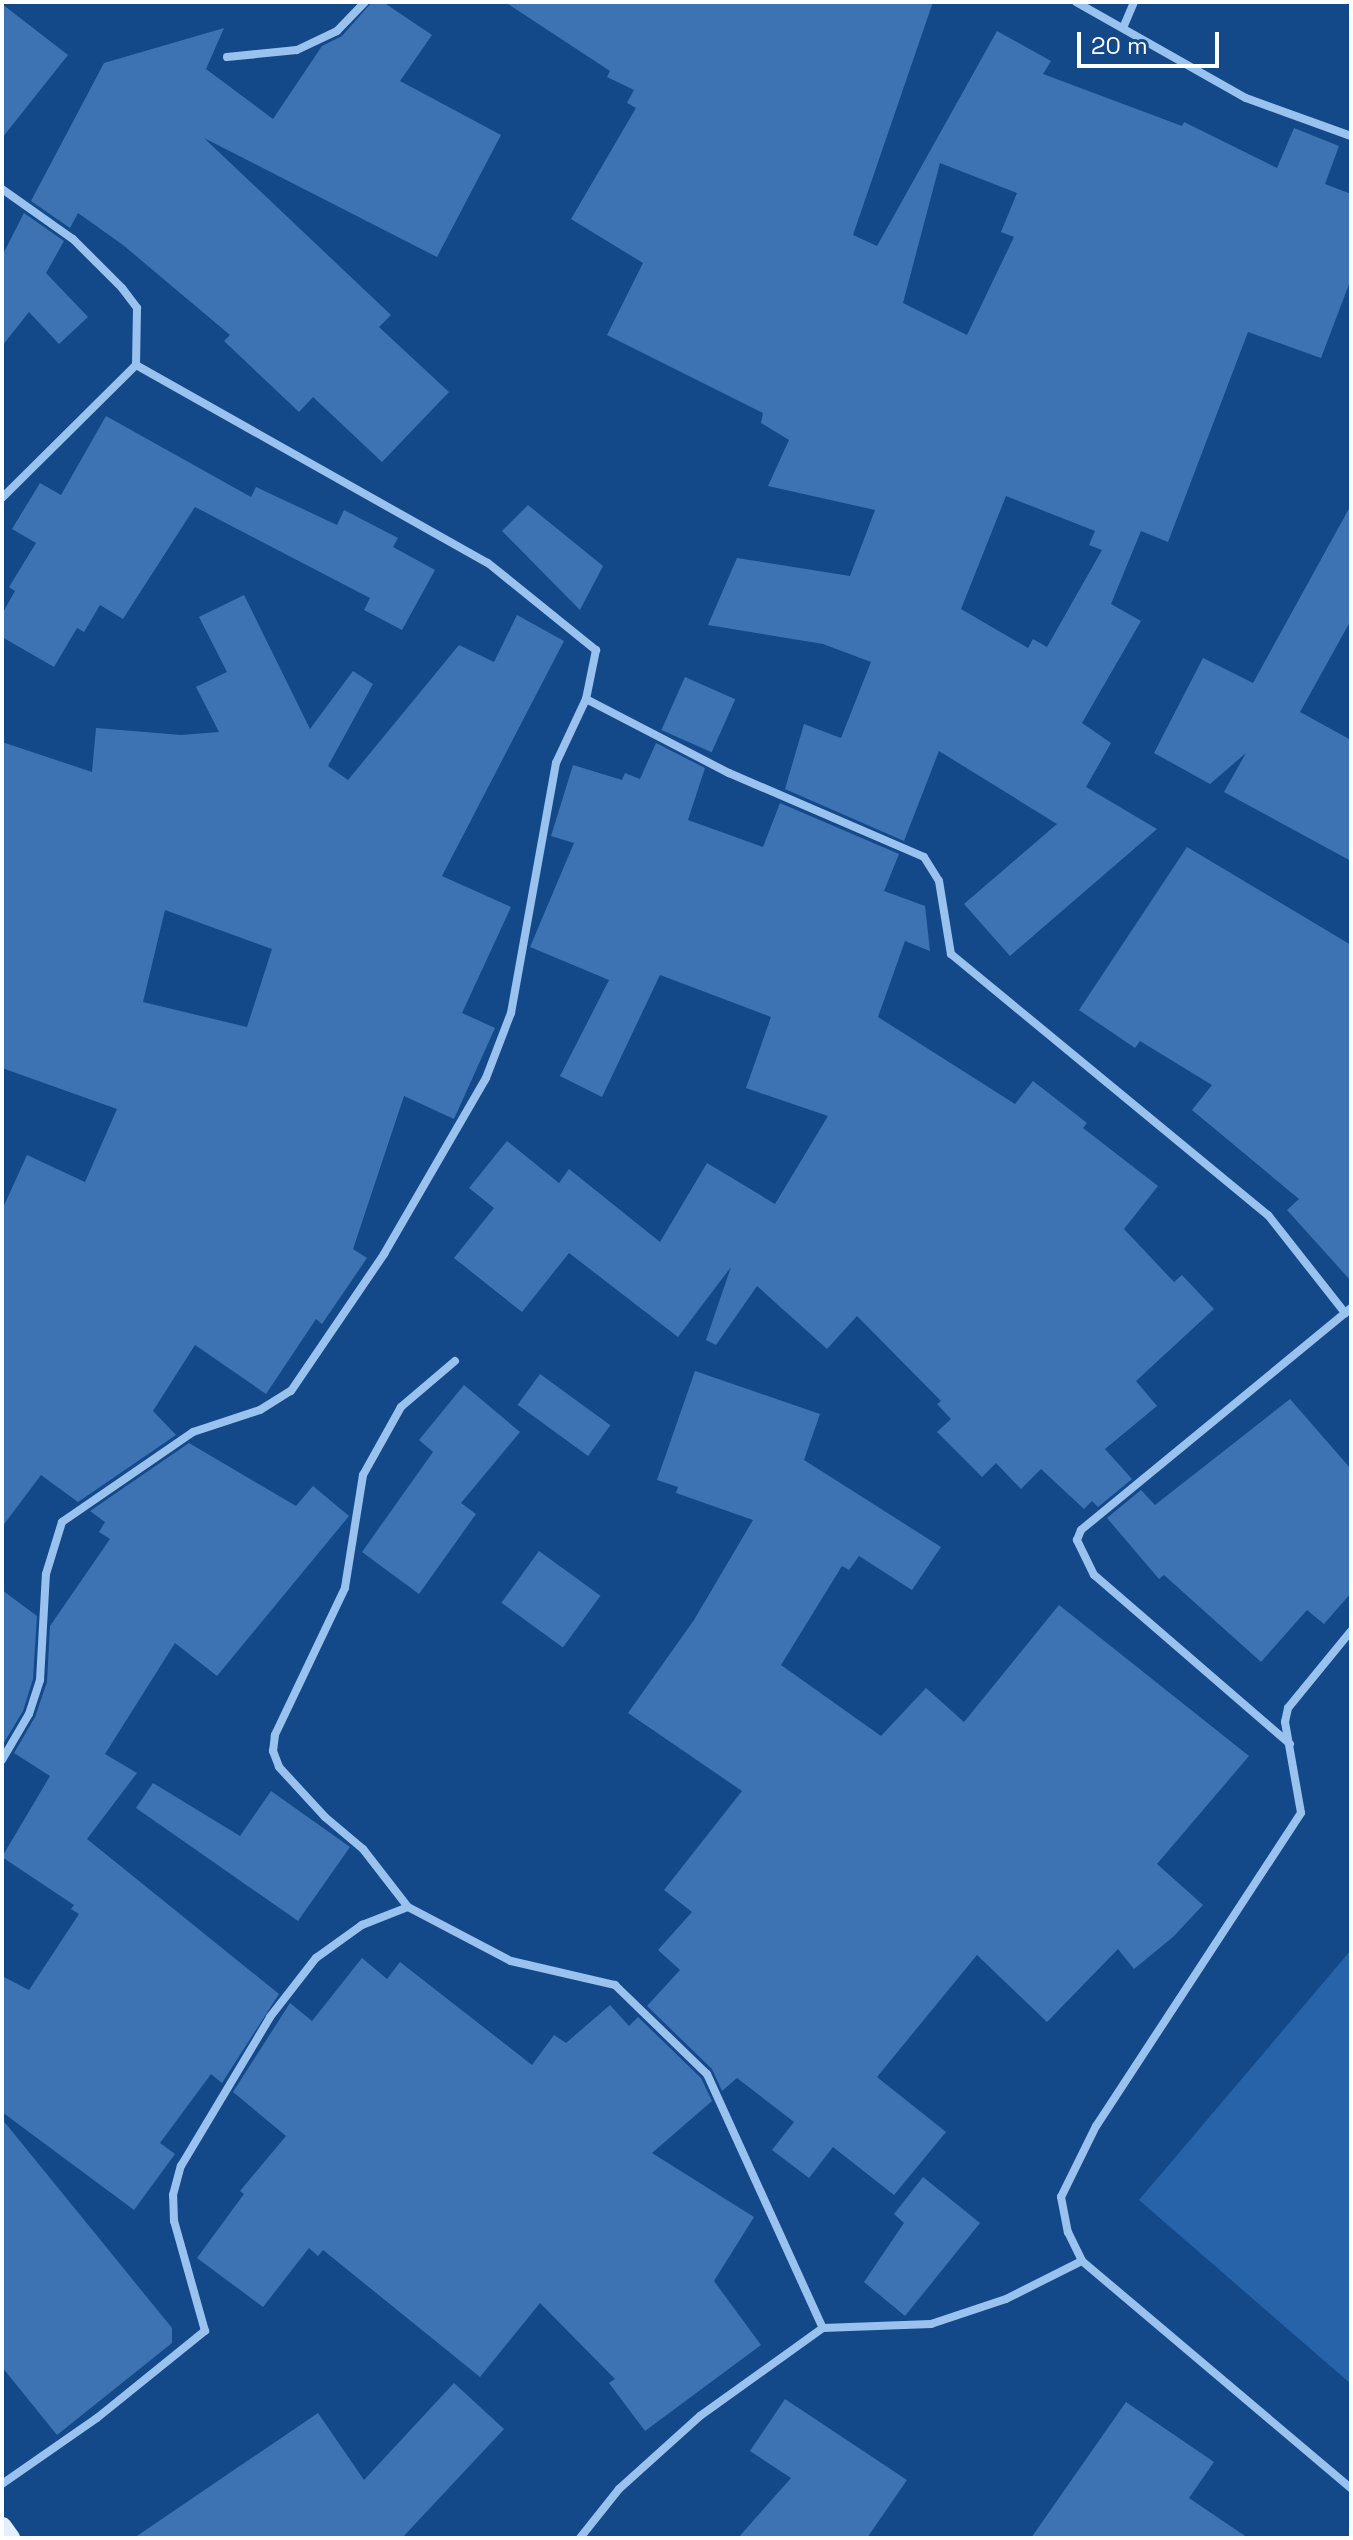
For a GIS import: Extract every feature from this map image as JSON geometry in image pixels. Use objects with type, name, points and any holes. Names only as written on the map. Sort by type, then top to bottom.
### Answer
[{"type":"main road","points":[[2,2527],[10,2538]]},
{"type":"street","points":[[227,57],[297,50],[337,31],[365,2]]},
{"type":"street","points":[[1076,2],[1246,98],[1351,136]]},
{"type":"street","points":[[1123,28],[1134,2]]},
{"type":"street","points":[[2,189],[73,239],[122,288],[137,308],[136,365],[2,498]]},
{"type":"street","points":[[2,1760],[29,1714],[40,1680],[46,1574],[62,1522],[193,1432],[260,1410],[291,1391],[384,1254],[486,1078],[511,1013],[556,763],[586,699],[596,650],[488,563],[136,365]]},
{"type":"street","points":[[586,699],[729,773],[924,857],[939,881],[951,954],[1268,1215],[1348,1310],[1081,1530],[1077,1540],[1094,1575],[1290,1744]]},
{"type":"street","points":[[455,1361],[401,1407],[369,1462],[355,1511],[345,1588],[275,1735],[273,1751],[279,1767],[325,1817],[363,1849],[408,1907],[511,1961],[615,1985],[707,2074],[823,2328]]},
{"type":"street","points":[[1351,1631],[1288,1708],[1290,1744],[1301,1813],[1096,2126],[1061,2197],[1068,2232],[1082,2261],[1351,2488]]},
{"type":"street","points":[[2,2484],[97,2418],[205,2331],[174,2221],[173,2195],[181,2166],[270,2017],[316,1958],[362,1925],[408,1907]]},
{"type":"street","points":[[580,2538],[619,2489],[700,2416],[823,2328],[931,2324],[1006,2299],[1082,2261]]},
{"type":"shaded area","points":[[1351,1950],[1351,2384],[1139,2200]]},
{"type":"building","points":[[372,2],[383,2],[432,35],[400,81],[501,135],[437,257],[204,138],[391,315],[379,327],[449,392],[382,462],[313,397],[299,412],[224,341],[230,335],[123,245],[78,213],[70,228],[31,201],[104,63],[224,28],[206,69],[273,119],[322,46],[342,36]]},
{"type":"building","points":[[505,2],[933,2],[853,235],[877,246],[997,31],[1051,61],[1043,74],[1182,126],[1184,122],[1277,168],[1294,128],[1339,146],[1325,184],[1351,194],[1351,279],[1321,358],[1248,332],[1168,542],[1141,531],[1111,604],[1141,621],[1082,723],[1111,743],[1086,787],[1157,829],[1010,956],[964,904],[1057,824],[939,751],[904,841],[785,789],[804,724],[841,738],[871,662],[823,644],[708,625],[737,558],[850,576],[875,510],[768,486],[789,440],[761,423],[763,413],[607,335],[643,263],[571,219],[636,108],[627,103],[634,90],[607,77],[610,71]],"holes":[[[940,163],[1017,193],[1001,232],[1014,237],[967,335],[903,303]],[[1006,496],[1095,531],[1089,545],[1102,550],[1047,647],[1033,639],[1028,648],[961,609]]]},
{"type":"building","points":[[2,4],[68,55],[2,138]]},
{"type":"building","points":[[24,213],[64,241],[46,273],[88,317],[59,344],[29,312],[2,346],[2,256]]},
{"type":"building","points":[[106,416],[251,497],[256,487],[337,525],[344,510],[398,538],[393,547],[435,570],[402,630],[364,610],[370,598],[195,507],[123,619],[100,605],[84,632],[77,628],[54,667],[2,637],[2,614],[15,591],[9,587],[36,543],[12,529],[40,483],[61,495]]},
{"type":"building","points":[[528,505],[603,566],[580,610],[502,531]]},
{"type":"building","points":[[1351,505],[1351,620],[1300,712],[1351,740],[1351,861],[1224,792],[1246,753],[1210,784],[1154,753],[1203,658],[1253,683]]},
{"type":"building","points":[[244,595],[310,729],[353,671],[373,684],[328,766],[348,780],[459,645],[494,662],[517,615],[564,641],[442,876],[511,907],[462,1013],[495,1028],[454,1119],[404,1096],[353,1249],[367,1258],[322,1324],[316,1319],[266,1394],[195,1345],[153,1411],[176,1435],[78,1502],[41,1475],[2,1527],[2,1210],[27,1155],[85,1182],[117,1109],[2,1068],[2,742],[92,772],[96,728],[181,735],[219,732],[196,687],[227,672],[199,617]],"holes":[[[165,910],[272,949],[247,1027],[143,1002]]]},
{"type":"building","points":[[685,677],[735,699],[712,752],[661,730]]},
{"type":"building","points":[[656,743],[705,768],[688,820],[763,847],[780,803],[899,854],[884,891],[925,906],[930,951],[905,941],[878,1017],[1015,1104],[1033,1081],[1087,1123],[1083,1128],[1158,1186],[1124,1229],[1174,1282],[1182,1275],[1214,1309],[1136,1381],[1157,1406],[1105,1449],[1132,1479],[1098,1507],[1092,1501],[1084,1509],[1041,1469],[1021,1489],[996,1463],[982,1477],[937,1432],[951,1419],[937,1404],[941,1401],[857,1316],[827,1349],[757,1286],[716,1345],[706,1340],[731,1267],[678,1337],[569,1253],[522,1312],[454,1258],[494,1208],[469,1188],[507,1141],[559,1183],[569,1169],[660,1242],[707,1163],[775,1204],[828,1116],[746,1088],[771,1017],[660,975],[602,1097],[560,1076],[609,980],[530,947],[574,843],[551,836],[573,765],[622,780],[625,773],[640,779]]},
{"type":"building","points":[[1187,847],[1351,945],[1351,1281],[1287,1210],[1299,1199],[1192,1110],[1212,1085],[1140,1041],[1135,1048],[1079,1010]]},
{"type":"building","points":[[695,1371],[820,1414],[804,1460],[941,1547],[912,1590],[859,1556],[849,1570],[842,1566],[781,1665],[881,1736],[926,1688],[964,1722],[1059,1605],[1249,1756],[1157,1864],[1203,1905],[1173,1937],[1134,1969],[1118,1949],[1047,2022],[977,1955],[877,2077],[946,2132],[894,2195],[833,2147],[809,2178],[772,2150],[794,2122],[737,2078],[722,2091],[712,2069],[647,2006],[680,1970],[658,1950],[692,1912],[664,1890],[742,1791],[628,1713],[694,1620],[753,1520],[676,1493],[678,1487],[657,1480]]},
{"type":"building","points":[[540,1374],[610,1425],[588,1456],[518,1405]]},
{"type":"building","points":[[464,1385],[520,1432],[461,1503],[476,1514],[419,1594],[362,1552],[433,1452],[419,1440]]},
{"type":"building","points":[[1290,1399],[1351,1469],[1351,1593],[1324,1624],[1307,1610],[1261,1662],[1164,1575],[1159,1579],[1107,1518],[1141,1490],[1155,1505]]},
{"type":"building","points":[[189,1443],[296,1506],[313,1486],[349,1516],[217,1676],[175,1643],[105,1754],[137,1773],[87,1839],[279,1994],[222,2083],[211,2074],[160,2143],[175,2154],[134,2210],[2,2112],[2,1976],[29,1990],[79,1914],[71,1909],[74,1905],[2,1857],[50,1776],[14,1753],[35,1717],[47,1682],[50,1626],[110,1539],[99,1532],[105,1522],[90,1511]]},
{"type":"building","points":[[539,1551],[600,1596],[563,1647],[501,1603]]},
{"type":"building","points":[[2,1590],[37,1616],[33,1679],[23,1711],[2,1746]]},
{"type":"building","points":[[153,1783],[240,1836],[271,1791],[350,1847],[298,1921],[136,1808]]},
{"type":"building","points":[[362,1958],[387,1979],[400,1962],[532,2065],[554,2035],[566,2043],[610,2005],[629,2026],[638,2017],[701,2078],[712,2101],[652,2153],[754,2217],[714,2281],[761,2345],[645,2431],[609,2383],[615,2379],[540,2303],[480,2377],[323,2250],[318,2256],[309,2248],[263,2307],[197,2258],[244,2194],[240,2191],[286,2136],[233,2092],[290,2003],[312,2021]]},
{"type":"building","points":[[2,2119],[172,2328],[172,2343],[57,2435],[2,2367]]},
{"type":"building","points":[[923,2177],[980,2223],[905,2316],[864,2282],[904,2223],[894,2214]]},
{"type":"building","points":[[454,2383],[504,2429],[402,2538],[134,2538],[318,2413],[364,2480]]},
{"type":"building","points":[[785,2399],[907,2480],[867,2538],[738,2538],[791,2478],[750,2451]]},
{"type":"building","points":[[1126,2402],[1214,2462],[1189,2498],[1248,2538],[1031,2538]]}]
